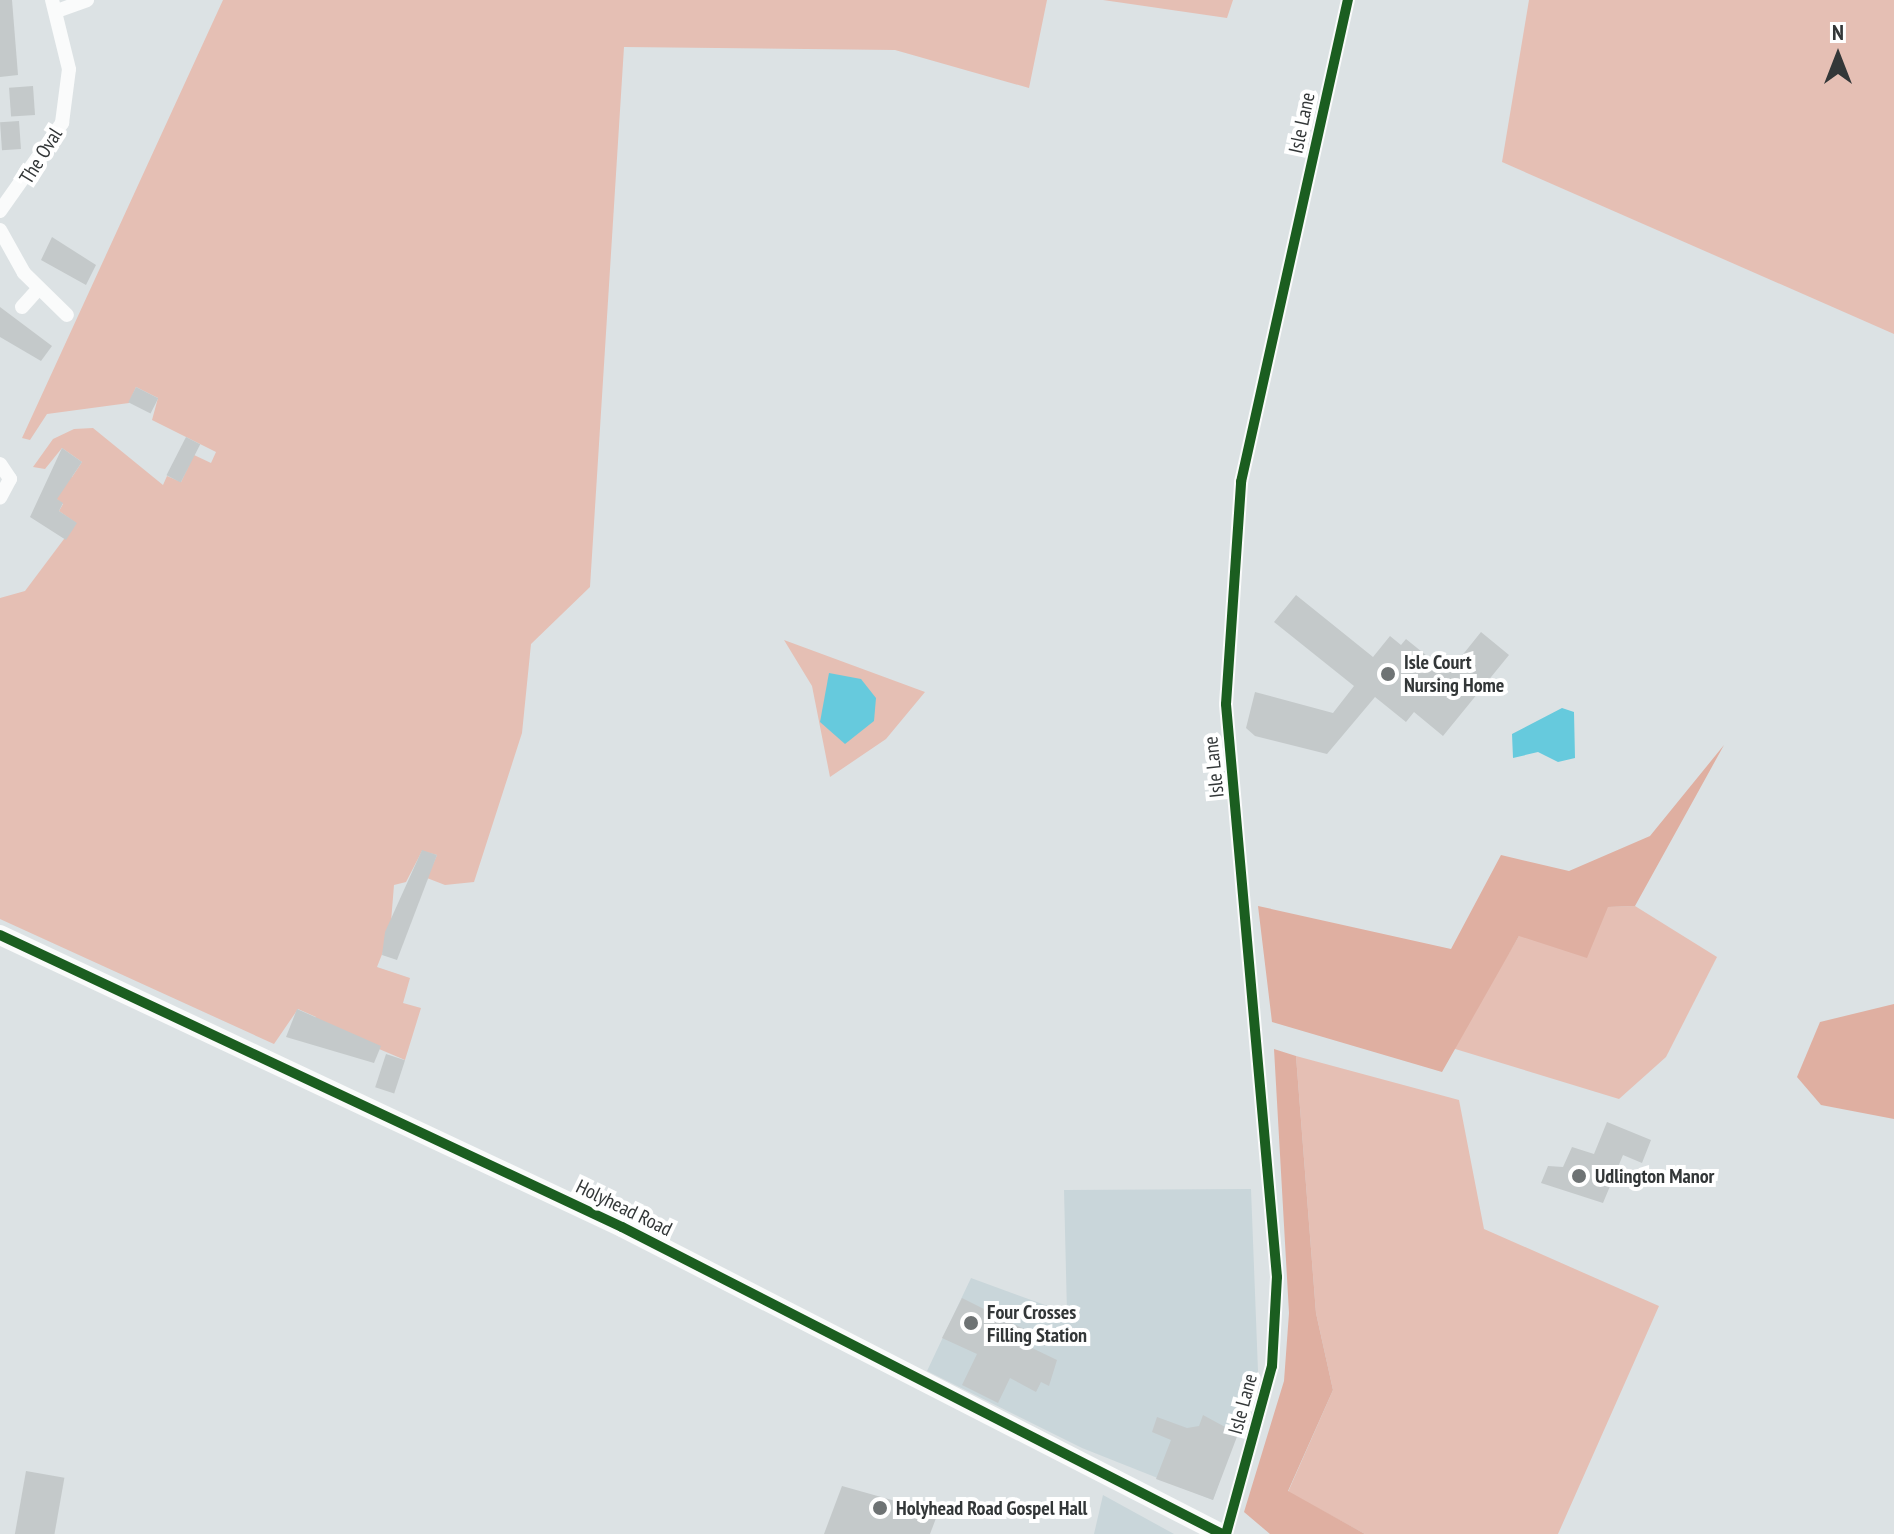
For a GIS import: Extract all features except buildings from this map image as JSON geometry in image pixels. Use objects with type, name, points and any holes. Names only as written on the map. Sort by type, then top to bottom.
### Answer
[{"type":"main road","name":"Holyhead Road","points":[[0,935],[608,1220],[1224,1534]]},
{"type":"street","points":[[54,6],[87,0]]},
{"type":"street","name":"Isle Lane","points":[[1224,1534],[1272,1366],[1277,1277],[1226,704],[1241,482],[1348,0]]},
{"type":"street","name":"The Oval","points":[[0,211],[62,123],[69,69],[54,6]]},
{"type":"street","points":[[0,230],[39,288],[67,315]]},
{"type":"street","points":[[22,307],[39,288]]},
{"type":"street","points":[[0,464],[10,479],[0,498]]},
{"type":"shaded area","points":[[223,0],[1047,0],[1029,88],[895,50],[624,47],[590,587],[531,644],[522,733],[474,882],[445,885],[427,878],[437,855],[422,851],[406,882],[394,885],[390,934],[377,967],[410,978],[403,1003],[421,1008],[405,1060],[332,1029],[309,1034],[316,1017],[298,1009],[274,1044],[0,919],[0,598],[25,591],[76,523],[59,511],[63,504],[55,498],[65,473],[72,477],[82,462],[62,448],[45,469],[33,467],[53,439],[74,429],[93,428],[163,485],[167,476],[181,482],[194,455],[211,463],[216,452],[152,420],[158,398],[136,387],[129,403],[47,414],[30,440],[22,438]]},
{"type":"shaded area","points":[[1103,0],[1233,0],[1227,18]]},
{"type":"shaded area","points":[[1529,0],[1894,0],[1894,334],[1502,162]]},
{"type":"shaded area","points":[[784,640],[925,692],[886,739],[830,777],[812,686]]},
{"type":"shaded area","points":[[1724,745],[1635,906],[1608,907],[1587,958],[1519,936],[1442,1072],[1272,1022],[1258,906],[1451,949],[1501,855],[1569,871],[1650,836]]},
{"type":"shaded area","points":[[1635,906],[1717,957],[1666,1057],[1619,1099],[1452,1048],[1519,936],[1608,907]]},
{"type":"shaded area","points":[[1894,1004],[1894,1119],[1821,1105],[1797,1077],[1820,1022]]},
{"type":"shaded area","points":[[1274,1049],[1296,1056],[1316,1313],[1333,1390],[1288,1491],[1365,1534],[1270,1534],[1244,1512],[1284,1381],[1289,1313]]},
{"type":"shaded area","points":[[1296,1056],[1459,1100],[1484,1229],[1659,1306],[1558,1534],[1365,1534],[1288,1492],[1333,1390],[1316,1313]]},
{"type":"shaded area","points":[[1251,1189],[1258,1371],[1213,1500],[1082,1448],[927,1371],[971,1278],[1067,1313],[1064,1190]]},
{"type":"shaded area","points":[[1103,1495],[1174,1534],[1094,1534]]},
{"type":"water","points":[[829,673],[861,679],[876,698],[874,721],[845,744],[820,722]]},
{"type":"water","points":[[1562,708],[1574,712],[1575,758],[1558,762],[1538,752],[1513,758],[1512,734]]},
{"type":"cycle path","points":[[1226,1534],[1272,1366],[1277,1277],[1226,704],[1241,482],[1348,0]]},
{"type":"cycle path","points":[[0,935],[622,1227],[1222,1534]]},
{"type":"place","name":"Isle Court Nursing Home","points":[[1388,674]]},
{"type":"place","name":"Udlington Manor","points":[[1579,1176]]},
{"type":"place","name":"Four Crosses Filling Station","points":[[971,1323]]},
{"type":"place","name":"Holyhead Road Gospel Hall","points":[[880,1508]]}]
